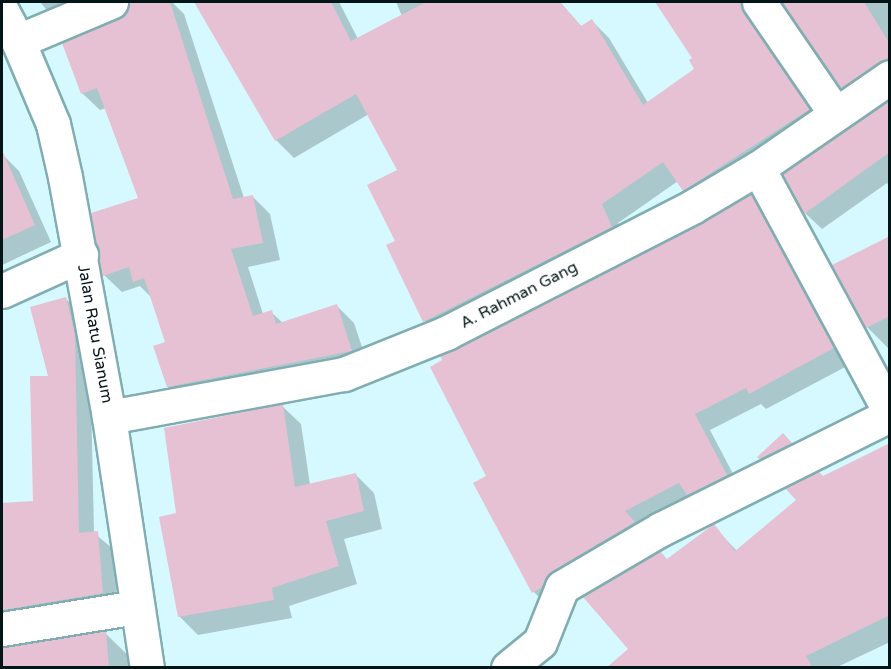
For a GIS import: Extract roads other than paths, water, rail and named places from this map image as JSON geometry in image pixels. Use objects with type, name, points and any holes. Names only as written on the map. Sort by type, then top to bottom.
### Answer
[{"type":"street","points":[[18,41],[111,2]]},
{"type":"street","points":[[759,2],[835,113]]},
{"type":"street","name":"Jalan Ratu Sianum","points":[[2,11],[18,41],[53,124],[81,255],[109,417],[147,668]]},
{"type":"street","name":"A. Rahman Gang","points":[[109,417],[344,374],[446,333],[692,207],[758,168],[890,77]]},
{"type":"street","points":[[508,668],[540,642],[562,587],[661,529],[890,414],[758,168]]},
{"type":"street","points":[[2,291],[81,255]]},
{"type":"street","points":[[2,629],[136,607]]}]
